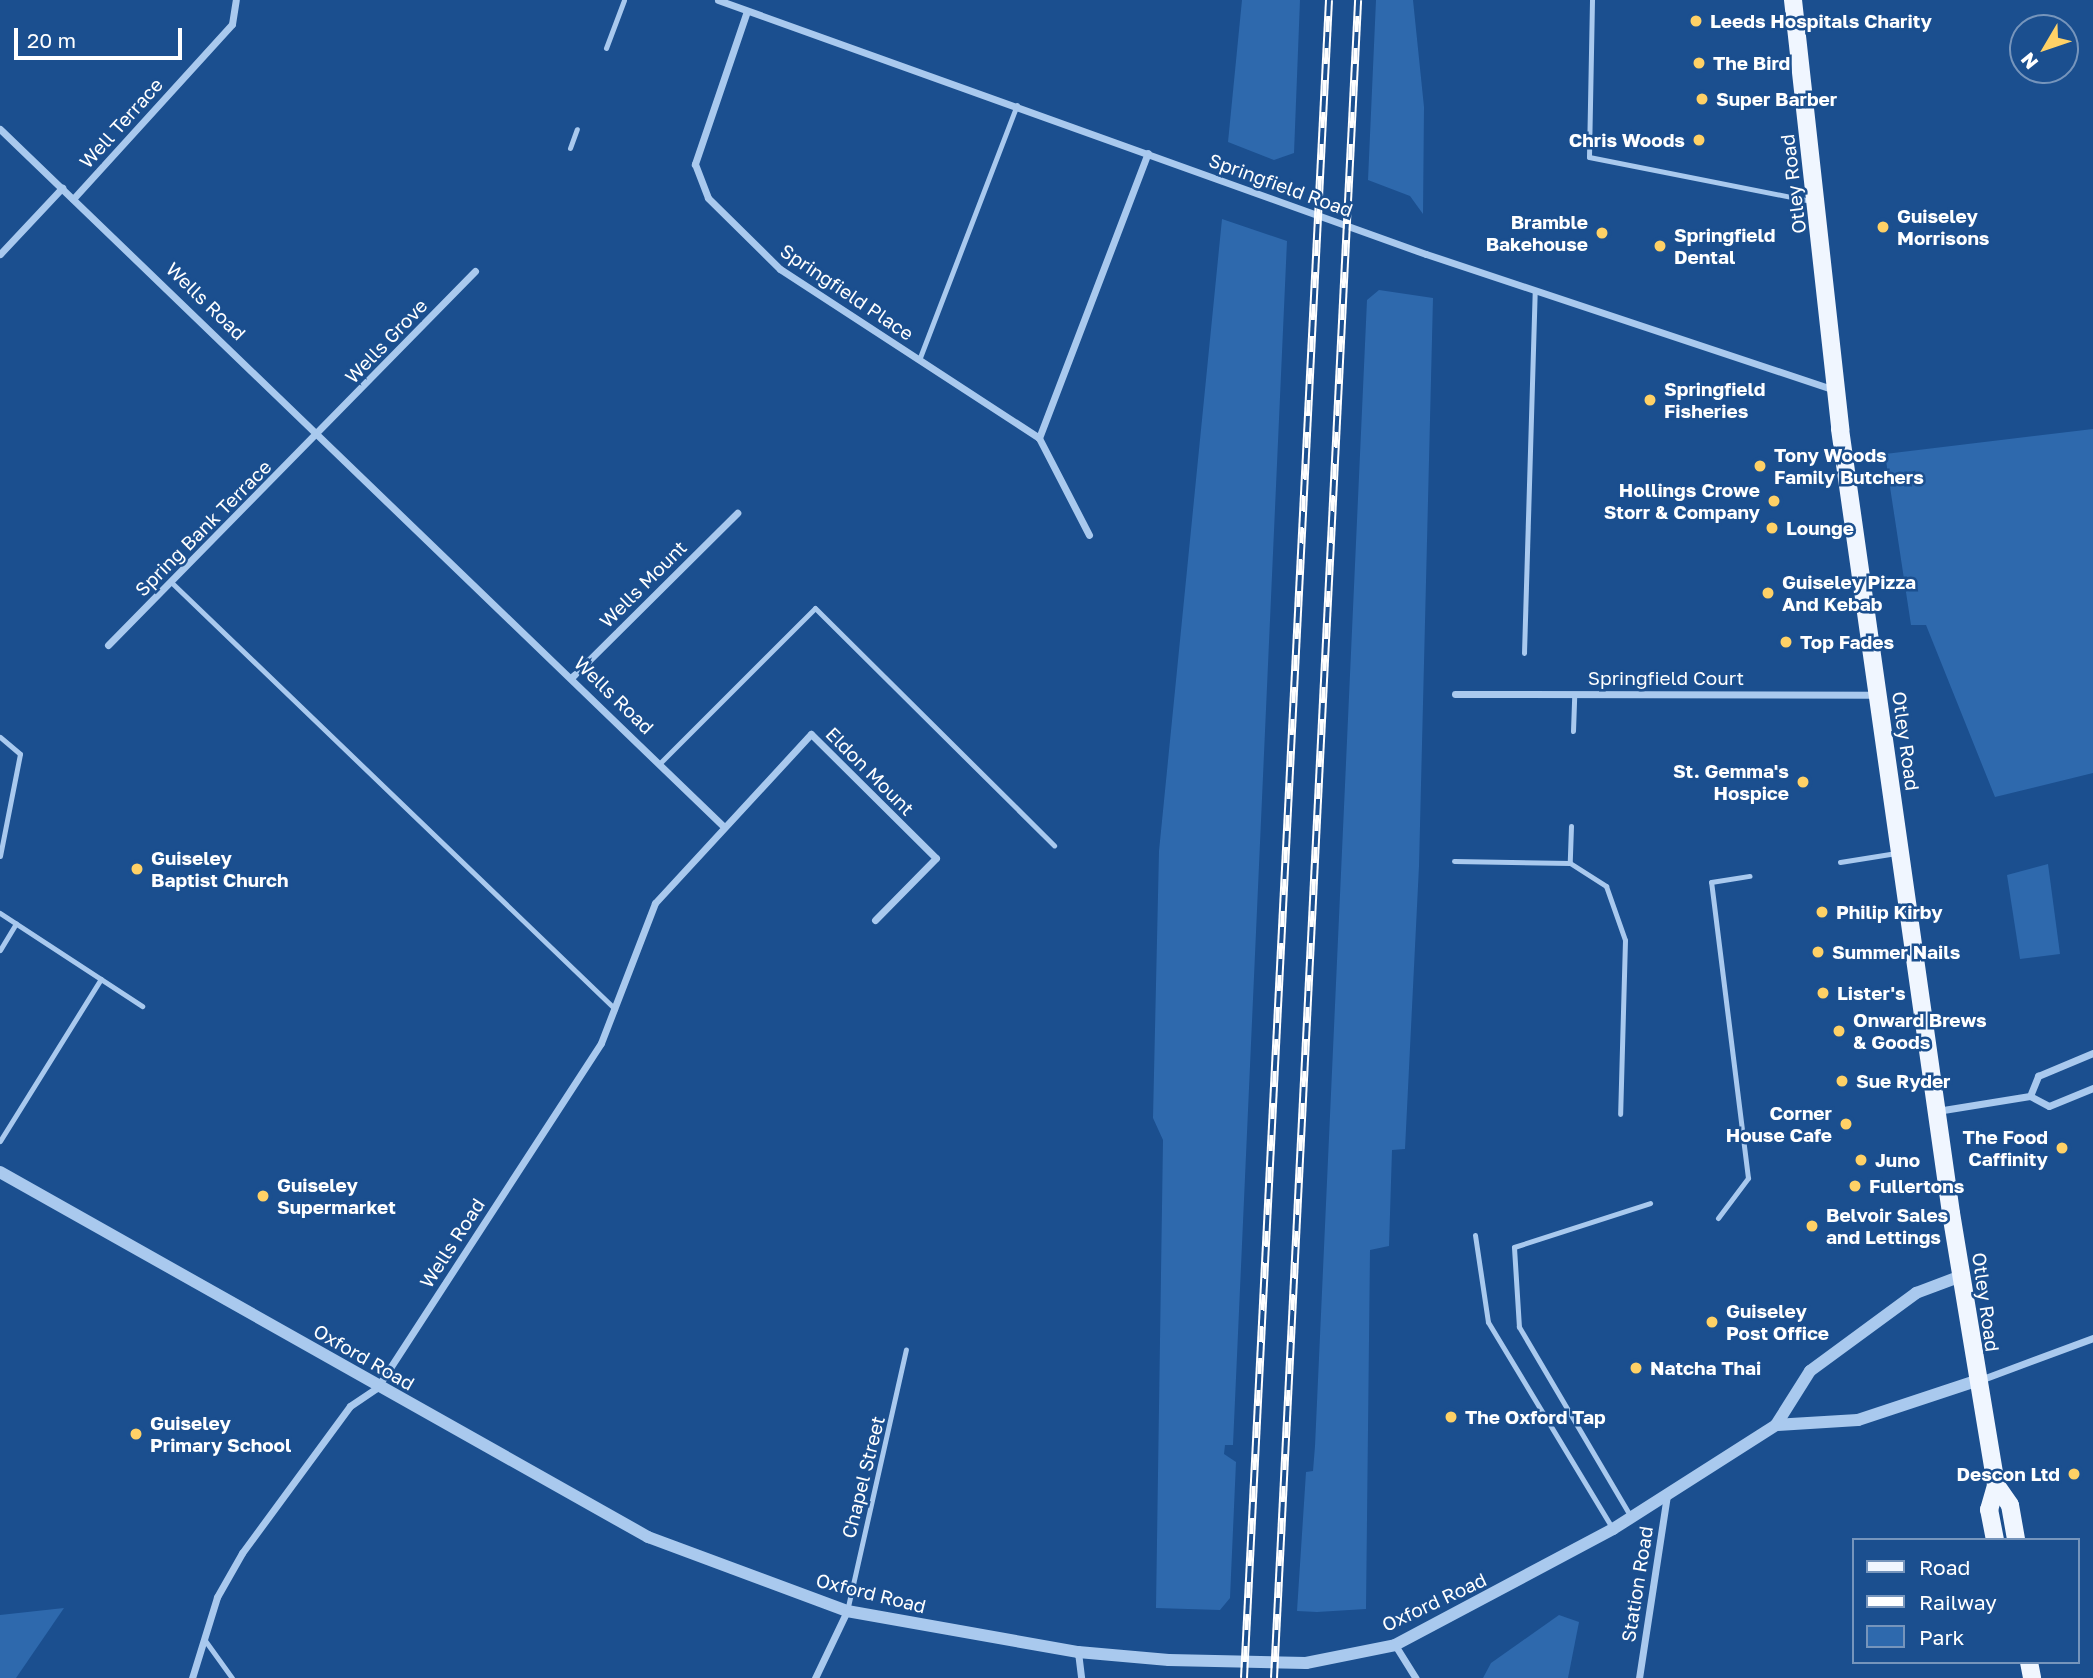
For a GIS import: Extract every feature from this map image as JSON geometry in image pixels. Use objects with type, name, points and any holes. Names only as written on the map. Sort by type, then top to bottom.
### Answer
[{"type":"main road","name":"Otley Road","points":[[1793,0],[1836,391],[1976,1381],[1996,1485],[2010,1505],[2016,1538]]},
{"type":"main road","name":"Otley Road","points":[[1995,1538],[1989,1510],[1996,1485]]},
{"type":"street","name":"Well Terrace","points":[[73,199],[232,24],[236,0]]},
{"type":"street","name":"Springfield Road","points":[[718,0],[739,4],[747,11],[1017,105],[1426,254],[1836,391]]},
{"type":"street","name":"Springfield Place","points":[[747,11],[695,164],[708,198],[780,270],[1039,438],[1089,535]]},
{"type":"street","name":"Wells Road","points":[[0,129],[320,432],[723,826],[655,903],[601,1043],[377,1388]]},
{"type":"street","points":[[1039,438],[1148,153]]},
{"type":"street","points":[[0,254],[62,188]]},
{"type":"street","name":"Wells Grove","points":[[320,432],[475,271]]},
{"type":"street","name":"Spring Bank Terrace","points":[[108,645],[320,432]]},
{"type":"street","name":"Wells Mount","points":[[572,677],[737,513]]},
{"type":"street","name":"Springfield Court","points":[[1454,694],[1877,695]]},
{"type":"street","name":"Eldon Mount","points":[[723,826],[810,734],[936,858],[875,920]]},
{"type":"street","points":[[2030,1096],[2038,1076],[2093,1052]]},
{"type":"street","points":[[1937,1111],[2030,1096],[2049,1106],[2093,1088]]},
{"type":"street","name":"Oxford Road","points":[[0,1172],[377,1388],[648,1537],[847,1611],[1078,1652],[1169,1660],[1306,1663],[1395,1645],[1613,1529],[1776,1425],[1810,1371],[1916,1293],[1961,1276]]},
{"type":"street","points":[[1976,1381],[2093,1338]]},
{"type":"street","name":"Oxford Road","points":[[1776,1425],[1858,1420],[1976,1381]]},
{"type":"street","points":[[192,1678],[217,1597],[242,1553],[350,1406],[377,1388]]},
{"type":"street","name":"Station Road","points":[[1639,1678],[1667,1494]]},
{"type":"street","points":[[815,1678],[847,1611]]},
{"type":"street","points":[[1395,1645],[1416,1678]]},
{"type":"street","points":[[1078,1652],[1081,1678]]},
{"type":"lane","points":[[606,48],[624,0]]},
{"type":"lane","points":[[1592,0],[1589,158],[1816,202]]},
{"type":"lane","points":[[919,360],[1017,105]]},
{"type":"lane","points":[[570,148],[577,129]]},
{"type":"lane","points":[[1524,653],[1535,291]]},
{"type":"lane","points":[[171,582],[616,1009]]},
{"type":"lane","points":[[660,763],[815,608],[1054,845]]},
{"type":"lane","points":[[1573,731],[1574,694]]},
{"type":"lane","points":[[0,737],[20,754],[0,856]]},
{"type":"lane","points":[[1570,863],[1571,826]]},
{"type":"lane","points":[[1840,862],[1902,852]]},
{"type":"lane","points":[[1454,860],[1570,863],[1606,886],[1625,940],[1620,1114]]},
{"type":"lane","points":[[1718,1217],[1748,1178],[1711,882],[1750,876]]},
{"type":"lane","points":[[0,912],[142,1006]]},
{"type":"lane","points":[[0,950],[16,923]]},
{"type":"lane","points":[[0,1141],[101,979]]},
{"type":"lane","points":[[1631,1517],[1519,1327],[1514,1247],[1650,1203]]},
{"type":"lane","points":[[1475,1235],[1488,1322],[1613,1529]]},
{"type":"lane","name":"Chapel Street","points":[[847,1611],[906,1350]]},
{"type":"lane","points":[[204,1639],[232,1678]]},
{"type":"green space","points":[[1242,0],[1300,0],[1294,153],[1274,160],[1228,142]]},
{"type":"green space","points":[[1376,0],[1413,0],[1424,107],[1423,214],[1410,196],[1368,180]]},
{"type":"green space","points":[[1222,219],[1287,241],[1233,1445],[1225,1445],[1224,1454],[1236,1462],[1230,1598],[1220,1610],[1156,1608],[1163,1140],[1153,1118],[1159,851]]},
{"type":"green space","points":[[1379,290],[1433,298],[1419,866],[1405,1149],[1392,1150],[1389,1246],[1370,1250],[1366,1609],[1297,1611],[1306,1472],[1313,1471],[1315,1446],[1367,300]]},
{"type":"green space","points":[[2093,429],[2093,773],[1995,797],[1926,625],[1911,625],[1885,454]]},
{"type":"green space","points":[[2048,864],[2060,954],[2020,959],[2007,875]]},
{"type":"green space","points":[[64,1608],[16,1678],[0,1678],[0,1615]]},
{"type":"green space","points":[[1559,1615],[1579,1622],[1568,1678],[1483,1678],[1491,1663]]},
{"type":"railway","points":[[1244,1678],[1329,0]]},
{"type":"railway","points":[[1274,1678],[1358,0]]},
{"type":"place","name":"Leeds Hospitals Charity","points":[[1696,21]]},
{"type":"place","name":"The Bird","points":[[1699,63]]},
{"type":"place","name":"Super Barber","points":[[1702,99]]},
{"type":"place","name":"Chris Woods","points":[[1699,140]]},
{"type":"place","name":"Guiseley Morrisons","points":[[1883,227]]},
{"type":"place","name":"Bramble Bakehouse","points":[[1602,233]]},
{"type":"place","name":"Springfield Dental","points":[[1660,246]]},
{"type":"place","name":"Springfield Fisheries","points":[[1650,400]]},
{"type":"place","name":"Tony Woods Family Butchers","points":[[1760,466]]},
{"type":"place","name":"Hollings Crowe Storr & Company","points":[[1774,501]]},
{"type":"place","name":"Lounge","points":[[1772,528]]},
{"type":"place","name":"Guiseley Pizza And Kebab","points":[[1768,593]]},
{"type":"place","name":"Top Fades","points":[[1786,642]]},
{"type":"place","name":"St. Gemma's Hospice","points":[[1803,782]]},
{"type":"place","name":"Guiseley Baptist Church","points":[[137,869]]},
{"type":"place","name":"Philip Kirby","points":[[1822,912]]},
{"type":"place","name":"Summer Nails","points":[[1818,952]]},
{"type":"place","name":"Lister's","points":[[1823,993]]},
{"type":"place","name":"Onward Brews & Goods","points":[[1839,1031]]},
{"type":"place","name":"Sue Ryder","points":[[1842,1081]]},
{"type":"place","name":"Corner House Cafe","points":[[1846,1124]]},
{"type":"place","name":"The Food Caffinity","points":[[2062,1148]]},
{"type":"place","name":"Juno","points":[[1861,1160]]},
{"type":"place","name":"Fullertons","points":[[1855,1186]]},
{"type":"place","name":"Guiseley Supermarket","points":[[263,1196]]},
{"type":"place","name":"Belvoir Sales and Lettings","points":[[1812,1226]]},
{"type":"place","name":"Guiseley Post Office","points":[[1712,1322]]},
{"type":"place","name":"Natcha Thai","points":[[1636,1368]]},
{"type":"place","name":"The Oxford Tap","points":[[1451,1417]]},
{"type":"place","name":"Guiseley Primary School","points":[[136,1434]]},
{"type":"place","name":"Descon Ltd","points":[[2074,1474]]}]
